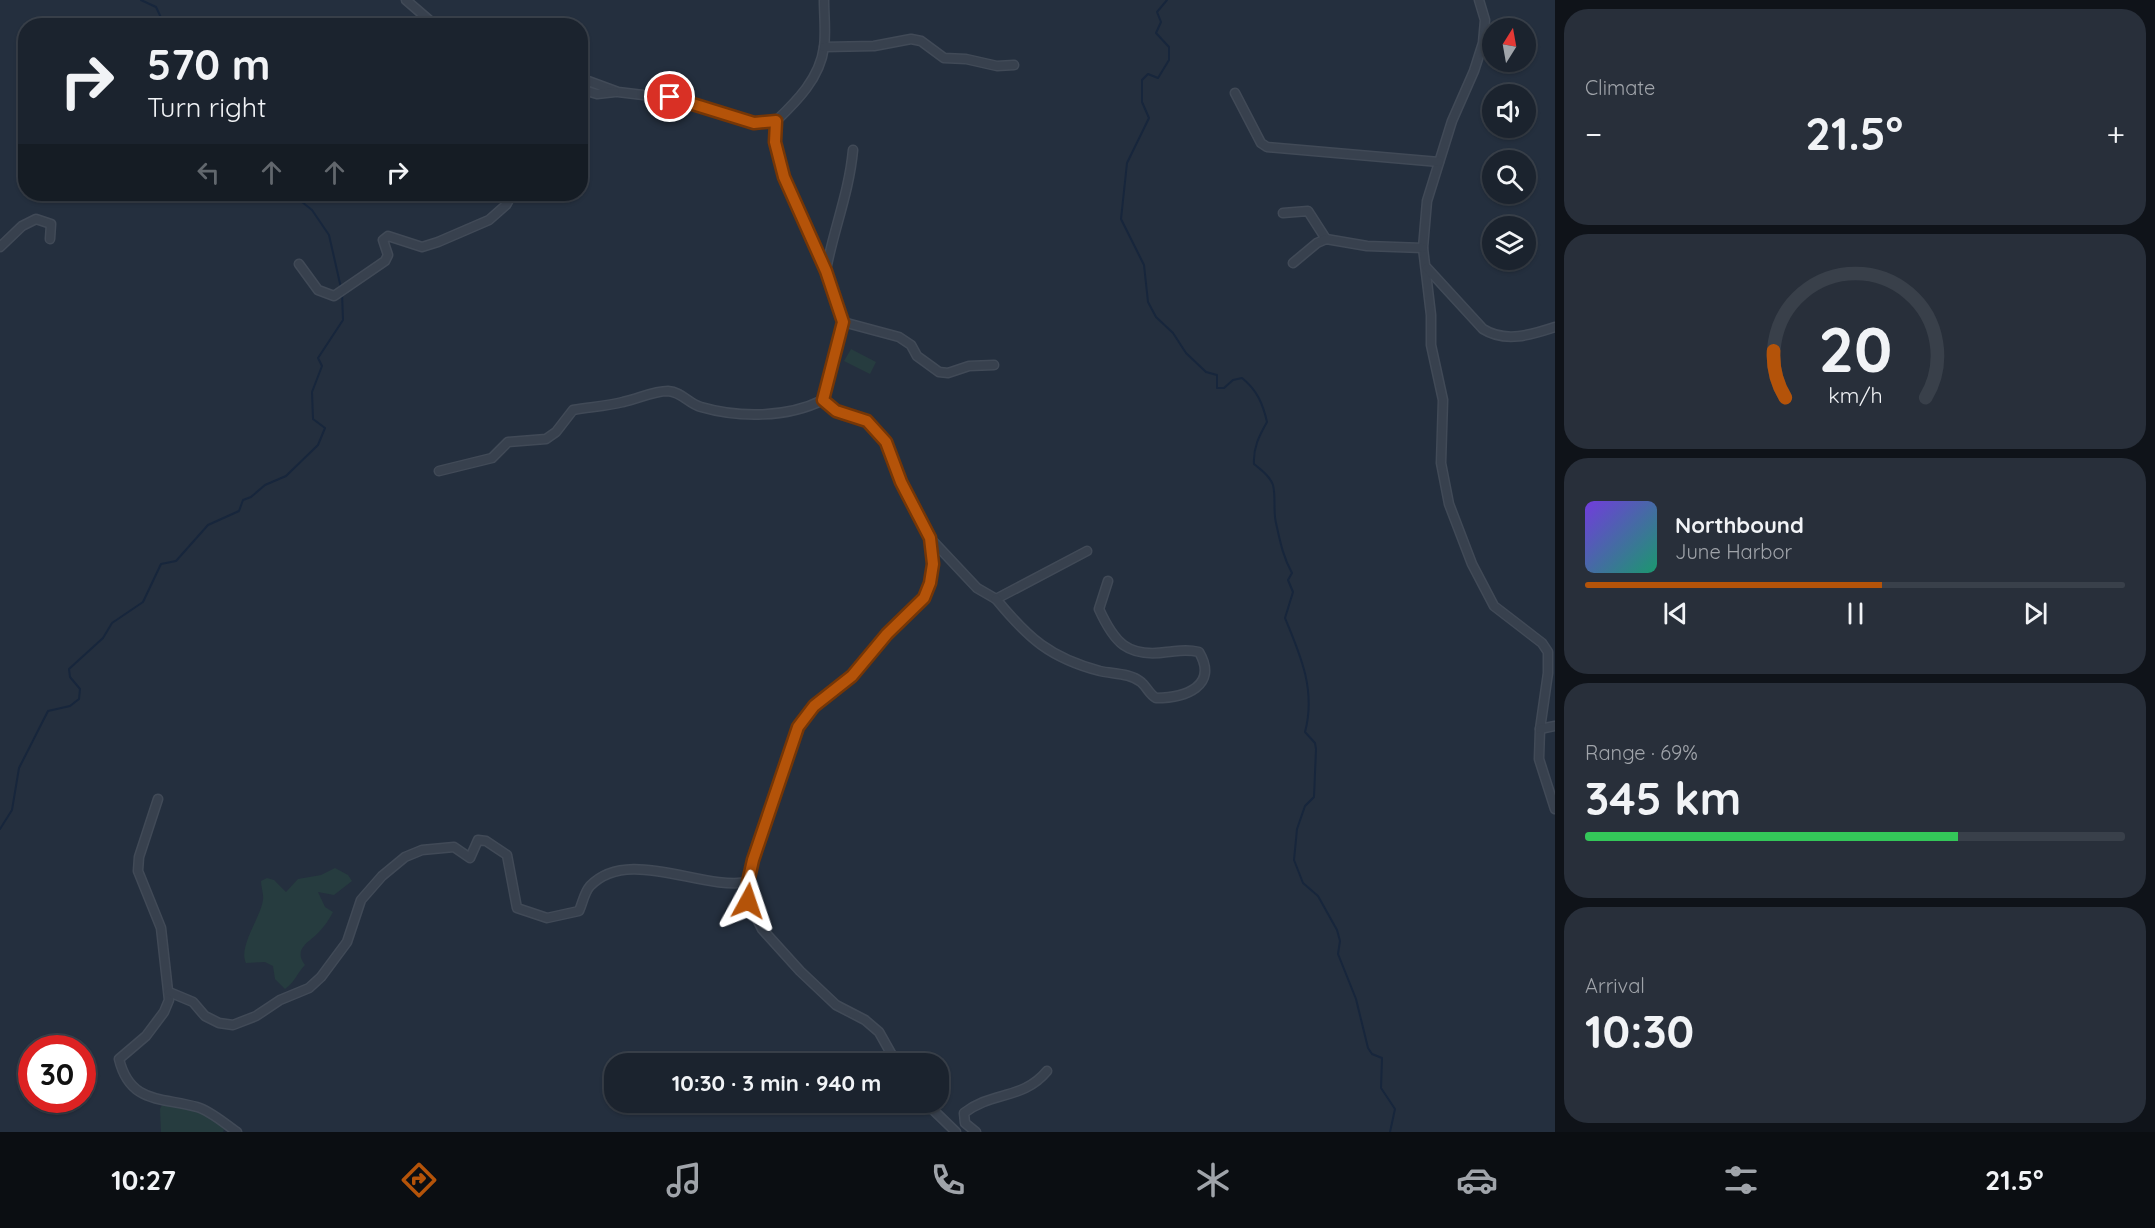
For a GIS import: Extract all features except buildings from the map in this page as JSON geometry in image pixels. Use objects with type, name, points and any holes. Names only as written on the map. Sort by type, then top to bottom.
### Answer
[{"type":"street","points":[[406,0],[427,18]]},
{"type":"street","points":[[588,91],[597,94],[618,92],[685,100],[718,114],[754,123],[776,121],[799,99],[817,69],[824,47],[824,0]]},
{"type":"street","points":[[1479,0],[1485,20],[1482,43],[1474,71],[1452,121],[1427,201],[1423,248],[1431,345],[1443,400],[1441,463],[1449,504],[1472,564],[1494,606],[1542,643],[1548,652],[1539,759],[1555,809]]},
{"type":"street","points":[[824,47],[874,46],[911,39],[921,41],[944,58],[966,59],[997,66],[1014,65]]},
{"type":"street","points":[[588,81],[618,92]]},
{"type":"street","points":[[1235,93],[1261,143],[1268,147],[1439,162]]},
{"type":"street","points":[[776,121],[775,142],[784,177],[826,271],[843,322],[823,400]]},
{"type":"street","points":[[826,271],[834,232],[850,186],[854,150]]},
{"type":"street","points":[[299,264],[318,290],[334,296],[385,261],[388,255],[383,240],[388,236],[422,246],[438,242],[489,220],[509,201]]},
{"type":"street","points":[[1283,213],[1308,211],[1326,239]]},
{"type":"street","points":[[0,247],[22,226],[36,219],[51,224],[50,239]]},
{"type":"street","points":[[1293,263],[1317,243],[1326,239],[1367,246],[1423,248]]},
{"type":"street","points":[[1426,268],[1483,329],[1493,336],[1522,336],[1555,327]]},
{"type":"street","points":[[843,322],[899,338],[911,345],[917,356],[939,372],[948,373],[969,366],[994,365]]},
{"type":"street","points":[[439,471],[492,458],[508,442],[546,439],[556,432],[573,410],[624,402],[668,391],[683,395],[697,407],[723,412],[786,414],[823,400]]},
{"type":"street","points":[[823,400],[836,411],[867,421],[886,442],[901,482],[930,538],[977,588],[996,598],[1024,634],[1059,657],[1100,671],[1141,681],[1156,698],[1184,694],[1202,683],[1207,674],[1206,663],[1199,652],[1185,649],[1164,653],[1135,651],[1117,642],[1099,609],[1108,581]]},
{"type":"street","points":[[891,1053],[879,1032],[865,1020],[836,1005],[800,971],[762,929],[748,901],[748,882],[798,727],[814,706],[852,676],[887,634],[924,598],[930,583],[933,564],[930,538]]},
{"type":"street","points":[[996,598],[1087,551]]},
{"type":"street","points":[[1540,729],[1555,726]]},
{"type":"street","points":[[158,799],[140,857],[138,872],[161,928],[169,992],[167,1006],[146,1036],[119,1059],[121,1066],[139,1093],[152,1099],[199,1108],[237,1132]]},
{"type":"street","points":[[169,992],[193,1002],[205,1016],[233,1025],[256,1016],[280,1000],[309,988],[321,977],[347,942],[361,900],[367,891],[405,857],[422,850],[454,847],[470,858],[478,840],[486,841],[507,855],[517,908],[547,918],[579,911],[590,886],[600,878],[622,870],[662,871],[734,884],[748,882]]},
{"type":"street","points":[[976,1132],[965,1123],[964,1113],[982,1100],[1016,1094],[1037,1083],[1047,1071]]},
{"type":"street","points":[[936,1113],[956,1132]]},
{"type":"green space","points":[[851,349],[876,362],[870,374],[844,361]]},
{"type":"green space","points":[[335,868],[348,875],[352,881],[334,895],[318,892],[325,907],[333,912],[328,921],[301,950],[305,965],[285,989],[275,979],[273,966],[265,962],[246,963],[244,956],[247,941],[263,900],[261,881],[267,878],[274,880],[286,892],[298,879],[321,875]]},
{"type":"green space","points":[[163,1103],[200,1112],[225,1127],[223,1132],[161,1132],[160,1109]]},
{"type":"waterway","points":[[141,0],[156,7],[161,18]]},
{"type":"waterway","points":[[1167,0],[1157,12],[1161,22],[1156,33],[1169,47],[1169,60],[1158,78],[1148,74],[1142,80],[1142,102],[1149,118],[1127,163],[1121,219],[1144,265],[1148,302],[1156,317],[1173,333],[1186,353],[1206,372],[1217,375],[1217,388],[1224,388],[1233,380],[1242,378],[1259,398],[1265,415],[1267,422],[1257,442],[1254,464],[1268,476],[1273,485],[1280,543],[1292,573],[1288,580],[1293,592],[1285,618],[1301,660],[1308,688],[1308,717],[1305,732],[1315,743],[1316,749],[1314,797],[1305,806],[1297,829],[1294,860],[1303,883],[1318,896],[1337,930],[1340,941],[1338,954],[1356,999],[1368,1048],[1372,1054],[1382,1058],[1381,1088],[1395,1109],[1390,1132]]},
{"type":"waterway","points":[[301,201],[312,210],[329,235],[341,288]]},
{"type":"waterway","points":[[0,829],[12,810],[19,768],[48,711],[70,706],[79,699],[80,689],[70,677],[69,669],[103,638],[112,623],[143,602],[161,564],[176,561],[208,525],[239,511],[243,500],[251,497],[265,485],[286,476],[318,445],[325,428],[313,419],[312,392],[322,366],[318,358],[343,320],[342,293]]},
{"type":"route","points":[[670,97],[685,100],[727,117],[754,123],[776,121],[775,142],[784,177],[826,271],[843,322],[823,400],[836,411],[867,421],[886,442],[893,465],[930,538],[933,564],[930,583],[924,598],[887,634],[852,676],[814,706],[798,727],[753,860],[747,890],[748,901]]}]
